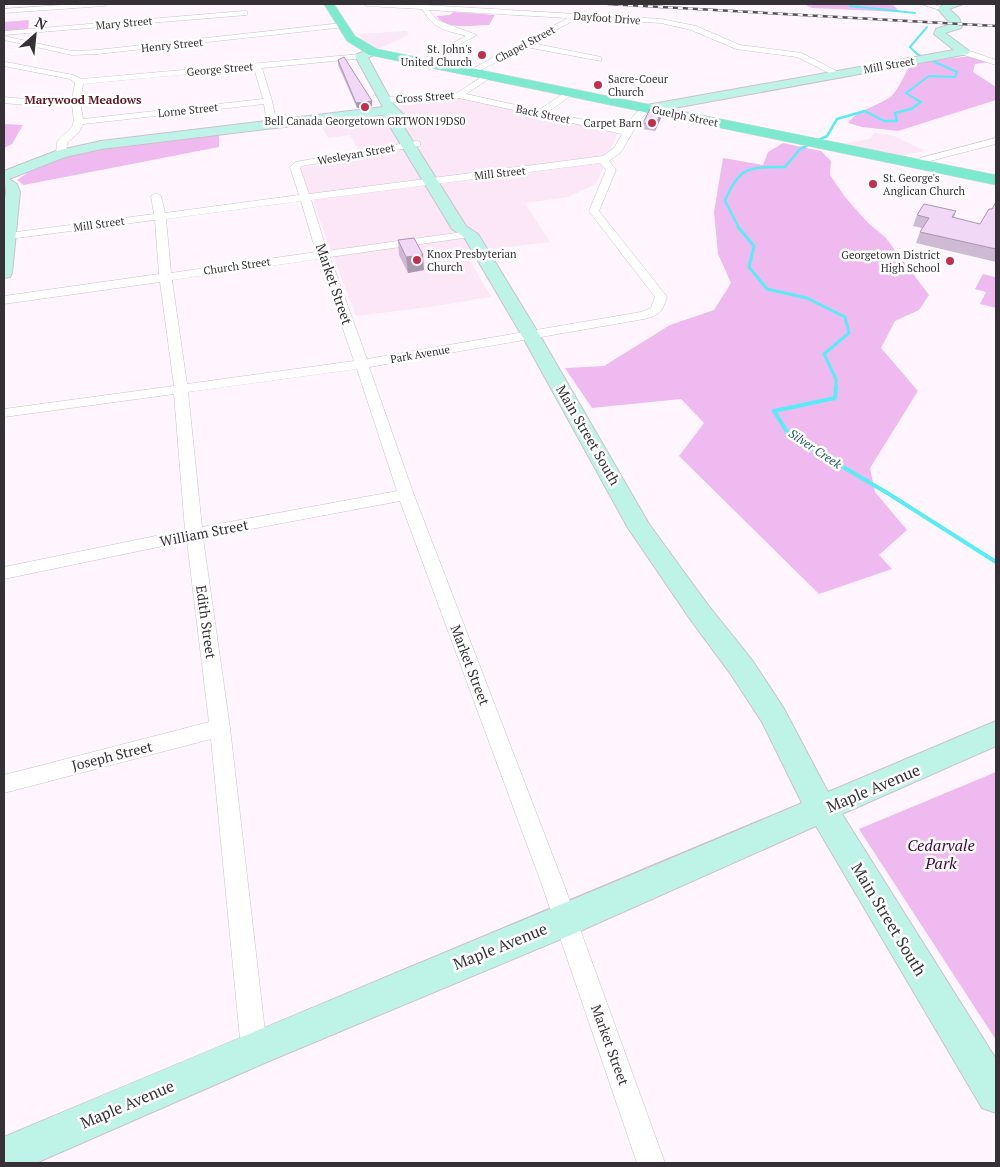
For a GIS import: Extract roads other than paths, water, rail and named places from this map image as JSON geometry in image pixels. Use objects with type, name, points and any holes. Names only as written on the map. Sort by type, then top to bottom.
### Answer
[{"type":"main road","name":"Guelph Street","points":[[329,4],[354,44],[367,54],[424,62],[647,108],[679,108],[792,139],[996,180]]},
{"type":"main road","points":[[958,4],[943,9],[955,20],[957,26],[940,31],[939,34],[964,52]]},
{"type":"main road","name":"Mill Street","points":[[679,108],[838,74],[964,52]]},
{"type":"main road","name":"Main Street South","points":[[367,54],[388,105],[389,114],[413,145],[460,228],[470,234],[530,334],[640,528],[699,612],[714,630],[728,672],[765,721],[786,742],[806,784],[996,1094]]},
{"type":"main road","points":[[4,176],[61,154],[101,145],[272,124],[388,105]]},
{"type":"main road","points":[[4,182],[12,187],[13,192],[4,272]]},
{"type":"main road","name":"Maple Avenue","points":[[4,1157],[254,1049],[566,920],[996,733]]},
{"type":"street","points":[[4,11],[104,4]]},
{"type":"street","points":[[240,4],[249,23]]},
{"type":"street","name":"Dayfoot Drive","points":[[366,4],[577,16],[677,24],[693,28],[740,47],[799,55],[838,74]]},
{"type":"street","points":[[925,4],[943,9]]},
{"type":"street","points":[[424,7],[434,22],[444,27],[473,35],[424,62]]},
{"type":"street","name":"Chapel Street","points":[[473,72],[577,16]]},
{"type":"street","name":"Henry Street","points":[[4,38],[72,53],[226,39],[249,23],[342,25]]},
{"type":"street","name":"Mary Street","points":[[4,33],[249,23]]},
{"type":"street","points":[[524,44],[598,59]]},
{"type":"street","points":[[5,64],[44,48]]},
{"type":"street","points":[[964,52],[996,63]]},
{"type":"street","name":"George Street","points":[[79,82],[367,54]]},
{"type":"street","points":[[5,64],[74,77],[79,82],[76,102],[79,122],[76,130],[62,142],[61,154]]},
{"type":"street","points":[[257,66],[268,101],[272,124]]},
{"type":"street","name":"Cross Street","points":[[388,105],[458,95],[489,76]]},
{"type":"street","points":[[539,114],[570,92]]},
{"type":"street","name":"Back Street","points":[[458,95],[627,132]]},
{"type":"street","points":[[4,100],[36,103],[76,102]]},
{"type":"street","name":"Lorne Street","points":[[79,122],[268,101]]},
{"type":"street","points":[[603,160],[610,158],[617,151],[639,113],[647,108]]},
{"type":"street","points":[[919,164],[923,160],[996,141]]},
{"type":"street","name":"Wesleyan Street","points":[[296,165],[413,145]]},
{"type":"street","name":"Mill Street","points":[[9,236],[160,215],[603,160]]},
{"type":"street","name":"Park Avenue","points":[[4,413],[362,364],[644,315],[656,310],[660,297],[594,211],[611,170],[603,160]]},
{"type":"street","name":"Market Street","points":[[296,165],[304,197],[323,255],[406,495],[566,920],[651,1163]]},
{"type":"street","name":"Edith Street","points":[[156,196],[160,215],[181,389],[194,534],[220,728],[254,1049]]},
{"type":"street","name":"Church Street","points":[[4,300],[470,234]]},
{"type":"street","name":"William Street","points":[[4,572],[194,534],[406,495]]},
{"type":"street","name":"Joseph Street","points":[[4,784],[220,728]]},
{"type":"waterway","name":"Silver Creek","points":[[850,4],[850,6],[915,13]]},
{"type":"waterway","name":"Silver Creek","points":[[919,101],[906,93],[929,76],[955,77],[957,72],[917,54],[910,47],[927,27]]},
{"type":"waterway","name":"Silver Creek","points":[[739,228],[725,201],[730,189],[741,175],[747,171],[763,167],[785,167],[800,149],[827,136],[837,119],[865,111],[884,121],[897,121],[895,113],[911,109],[921,102],[919,101]]},
{"type":"waterway","name":"Silver Creek","points":[[738,227],[754,246],[749,267],[767,289],[807,298],[845,317],[849,333],[824,354],[836,379],[836,387]]},
{"type":"waterway","name":"Silver Creek","points":[[836,387],[835,398],[774,411],[789,435],[889,494],[996,562]]},
{"type":"railway","points":[[608,4],[996,26]]},
{"type":"place","name":"St. John's United Church","points":[[482,55]]},
{"type":"place","name":"Sacre-Coeur Church","points":[[598,85]]},
{"type":"place","name":"Bell Canada Georgetown GRTWON19DS0","points":[[365,107]]},
{"type":"place","name":"Carpet Barn","points":[[652,123]]},
{"type":"place","name":"St. George's Anglican Church","points":[[873,184]]},
{"type":"place","name":"Knox Presbyterian Church","points":[[417,260]]},
{"type":"place","name":"Georgetown District High School","points":[[950,261]]},
{"type":"district","name":"Marywood Meadows","points":[[83,100]]},
{"type":"park label","name":"Cedarvale Park","points":[[941,854]]}]
